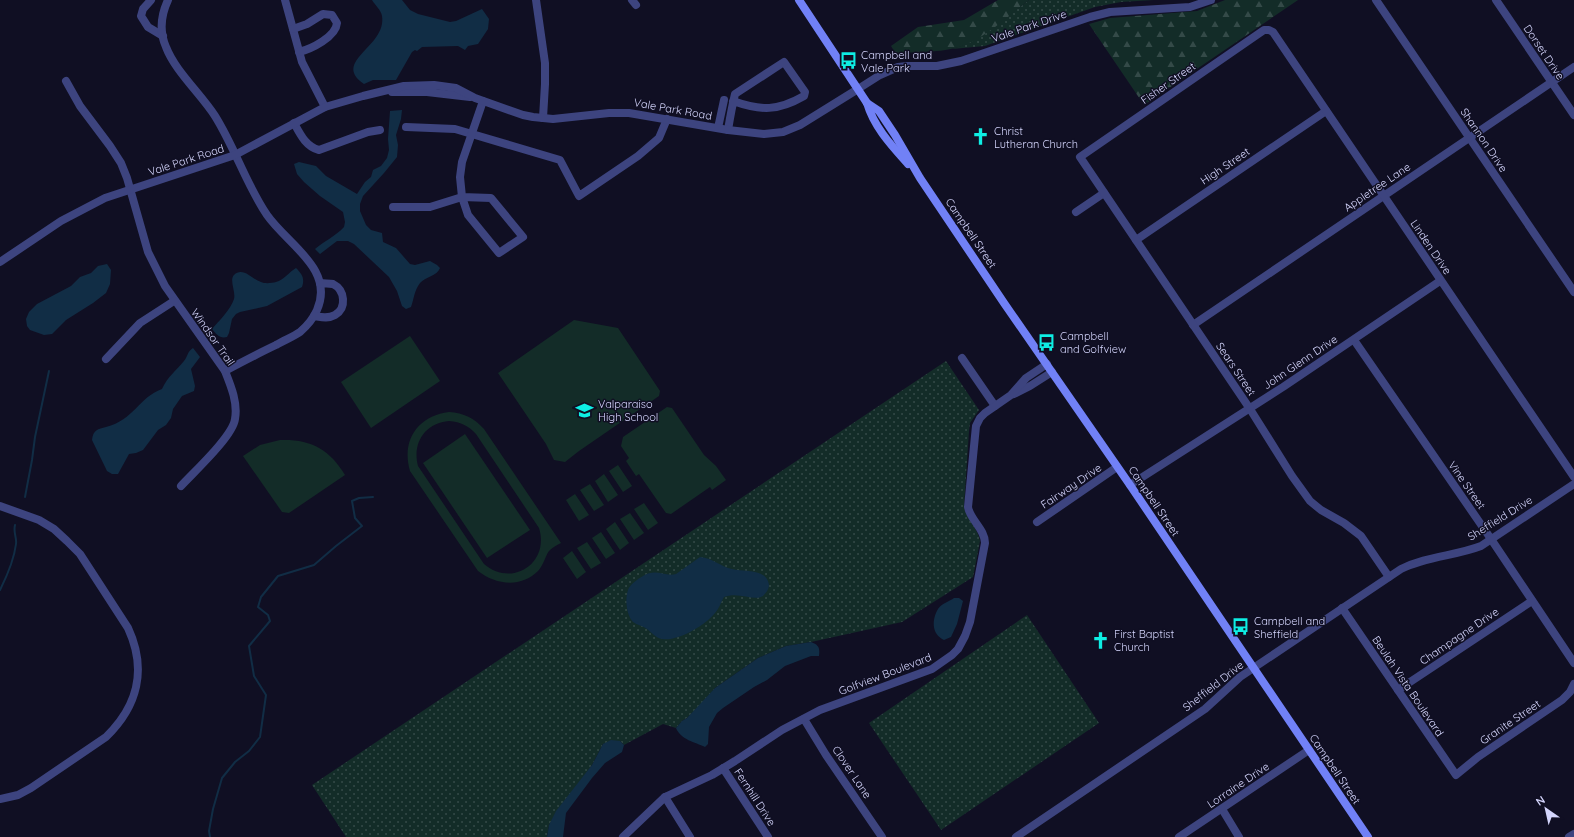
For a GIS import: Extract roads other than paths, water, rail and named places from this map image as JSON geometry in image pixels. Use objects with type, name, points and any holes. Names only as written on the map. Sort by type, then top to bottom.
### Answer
[{"type":"main road","name":"Campbell Street","points":[[799,0],[867,103],[871,116],[887,140],[920,178],[1368,837]]},
{"type":"street","points":[[151,0],[143,9],[142,16],[148,27],[163,36]]},
{"type":"street","points":[[168,0],[162,19],[163,36],[169,54],[215,116],[256,198],[281,233],[312,265],[322,288],[320,300],[314,316],[300,332],[225,371]]},
{"type":"street","points":[[285,0],[305,69],[325,107]]},
{"type":"street","points":[[536,0],[545,63],[546,84],[543,118]]},
{"type":"street","name":"Vale Park Drive","points":[[858,89],[880,75],[898,67],[936,66],[960,61],[1090,17],[1110,12],[1190,7],[1211,0]]},
{"type":"street","name":"Shannon Drive","points":[[1376,0],[1574,292]]},
{"type":"street","name":"Dorset Drive","points":[[1496,0],[1574,116]]},
{"type":"street","points":[[293,29],[307,24],[323,14],[332,15],[338,23],[332,34],[314,47],[299,52]]},
{"type":"street","name":"Fisher Street","points":[[1080,157],[1264,30],[1269,30]]},
{"type":"street","name":"Linden Drive","points":[[1269,30],[1273,32],[1574,477]]},
{"type":"street","points":[[728,130],[733,101],[735,94],[784,62],[805,92],[804,96],[793,103],[777,108],[757,108],[733,101]]},
{"type":"street","name":"Appletree Lane","points":[[1193,325],[1574,67]]},
{"type":"street","name":"Windsor Trail","points":[[66,81],[80,106],[121,163],[148,252],[174,301],[225,371],[235,401],[235,420],[227,436],[181,486]]},
{"type":"street","name":"Vale Park Road","points":[[0,262],[61,221],[106,198],[235,155],[325,107],[385,91],[427,92],[479,99],[523,115],[543,118],[564,118],[619,112],[728,130],[764,134],[789,130],[805,122],[858,89]]},
{"type":"street","points":[[393,206],[430,207],[462,197],[491,198],[523,237],[499,253],[468,215],[462,197],[460,177],[461,169],[479,99]]},
{"type":"street","points":[[718,128],[724,100]]},
{"type":"street","name":"High Street","points":[[1136,240],[1326,111]]},
{"type":"street","points":[[406,127],[455,129],[560,160],[579,196],[638,156],[660,138],[667,119]]},
{"type":"street","points":[[294,123],[305,142],[313,148],[319,150],[368,132],[380,130]]},
{"type":"street","name":"Sears Street","points":[[1080,157],[1250,409],[1292,476],[1310,501],[1361,536],[1389,577]]},
{"type":"street","points":[[1076,212],[1104,193]]},
{"type":"street","name":"John Glenn Drive","points":[[1130,485],[1250,409],[1440,281]]},
{"type":"street","points":[[314,316],[328,318],[336,315],[341,310],[343,304],[343,298],[340,290],[333,284],[320,283]]},
{"type":"street","points":[[106,359],[140,323],[174,301]]},
{"type":"street","name":"Vine Street","points":[[1354,340],[1491,539],[1574,663]]},
{"type":"street","points":[[962,358],[995,406]]},
{"type":"street","name":"Golfview Boulevard","points":[[622,837],[665,796],[724,768],[782,730],[826,708],[932,669],[947,660],[962,643],[970,622],[985,543],[982,532],[968,507],[976,426],[980,418],[1011,395],[1026,378],[1047,364]]},
{"type":"street","points":[[1011,395],[1030,386],[1052,372]]},
{"type":"street","name":"Fairway Drive","points":[[1037,522],[1117,467]]},
{"type":"street","name":"Sheffield Drive","points":[[1016,837],[1205,709],[1229,685],[1389,577],[1414,563],[1469,551],[1481,546],[1574,484]]},
{"type":"street","points":[[0,506],[39,520],[54,529],[80,554],[128,628],[134,640],[138,666],[133,699],[117,727],[106,737],[31,788],[18,795],[0,800]]},
{"type":"street","name":"Champagne Drive","points":[[1398,690],[1532,601]]},
{"type":"street","name":"Beulah Vista Boulevard","points":[[1342,608],[1456,775]]},
{"type":"street","name":"Granite Street","points":[[1456,775],[1478,757],[1562,700],[1570,692],[1574,684]]},
{"type":"street","name":"Clover Lane","points":[[804,719],[826,755],[882,837]]},
{"type":"street","name":"Lorraine Drive","points":[[1179,837],[1309,750]]},
{"type":"street","name":"Fernhill Drive","points":[[724,768],[768,837]]},
{"type":"street","points":[[665,796],[690,837]]},
{"type":"street","points":[[1222,809],[1239,837]]},
{"type":"street","points":[[1569,837],[1574,834]]},
{"type":"water","points":[[372,0],[402,0],[410,10],[418,14],[450,22],[456,21],[482,9],[489,19],[488,29],[478,44],[468,46],[465,50],[458,46],[422,47],[417,51],[415,50],[412,52],[396,80],[373,80],[364,84],[356,76],[354,68],[357,61],[377,36],[381,27],[382,16]]},
{"type":"water","points":[[402,110],[396,135],[398,145],[397,157],[363,196],[360,204],[360,211],[366,225],[371,230],[382,233],[383,242],[396,248],[410,264],[415,265],[430,261],[440,268],[436,273],[420,283],[415,292],[411,307],[406,309],[402,306],[397,291],[389,277],[354,244],[348,241],[337,241],[320,254],[315,249],[344,227],[345,222],[343,212],[320,196],[304,182],[297,174],[294,164],[299,162],[316,166],[326,176],[357,194],[365,182],[371,177],[373,170],[381,166],[387,158],[389,150],[388,139],[390,111]]},
{"type":"water","points":[[107,264],[111,270],[110,284],[106,293],[66,320],[52,334],[44,335],[30,330],[27,326],[26,319],[29,312],[37,304],[71,286],[80,277],[91,273],[98,266]]},
{"type":"water","points":[[296,268],[302,276],[302,287],[267,306],[236,314],[232,319],[227,337],[220,337],[212,329],[230,307],[234,299],[232,280],[234,275],[241,272],[248,274],[258,281],[271,283],[282,280]]},
{"type":"water","points":[[193,348],[200,357],[191,369],[195,386],[194,391],[182,396],[173,409],[171,418],[166,425],[158,430],[143,450],[129,454],[118,474],[112,474],[107,471],[92,440],[95,432],[98,429],[116,424],[130,414],[147,397],[162,389]]},
{"type":"water","points":[[700,557],[709,559],[728,568],[760,573],[767,580],[769,585],[768,589],[763,596],[759,598],[735,595],[724,597],[711,618],[691,632],[675,638],[662,639],[633,622],[629,615],[626,602],[628,590],[632,584],[643,576],[652,573],[676,574]]},
{"type":"water","points":[[954,598],[959,598],[963,601],[957,624],[951,637],[944,640],[935,630],[935,617],[939,607]]},
{"type":"water","points":[[811,642],[816,644],[818,647],[819,656],[811,656],[785,666],[767,680],[754,687],[717,713],[709,727],[708,744],[705,747],[685,738],[678,732],[676,728],[715,688],[758,658],[786,646]]},
{"type":"water","points":[[611,740],[620,741],[624,745],[622,752],[605,763],[566,813],[563,837],[547,837],[549,825],[556,811],[592,765],[603,744]]},
{"type":"waterway","points":[[25,497],[35,437],[49,371]]},
{"type":"waterway","points":[[210,837],[209,831],[213,809],[222,778],[235,762],[249,751],[260,737],[266,695],[254,676],[249,646],[270,621],[268,615],[258,607],[261,597],[278,576],[314,565],[362,526],[355,518],[352,501],[359,498],[373,497]]},
{"type":"waterway","points":[[0,590],[14,556],[16,542],[14,530],[15,525]]},
{"type":"place","name":"Campbell and Vale Park","points":[[848,61]]},
{"type":"place","name":"Christ Lutheran Church","points":[[981,137]]},
{"type":"place","name":"Campbell and Golfview","points":[[1047,342]]},
{"type":"place","name":"Valparaiso High School","points":[[585,410]]},
{"type":"place","name":"Campbell and Sheffield","points":[[1241,627]]},
{"type":"place","name":"First Baptist Church","points":[[1101,640]]}]
